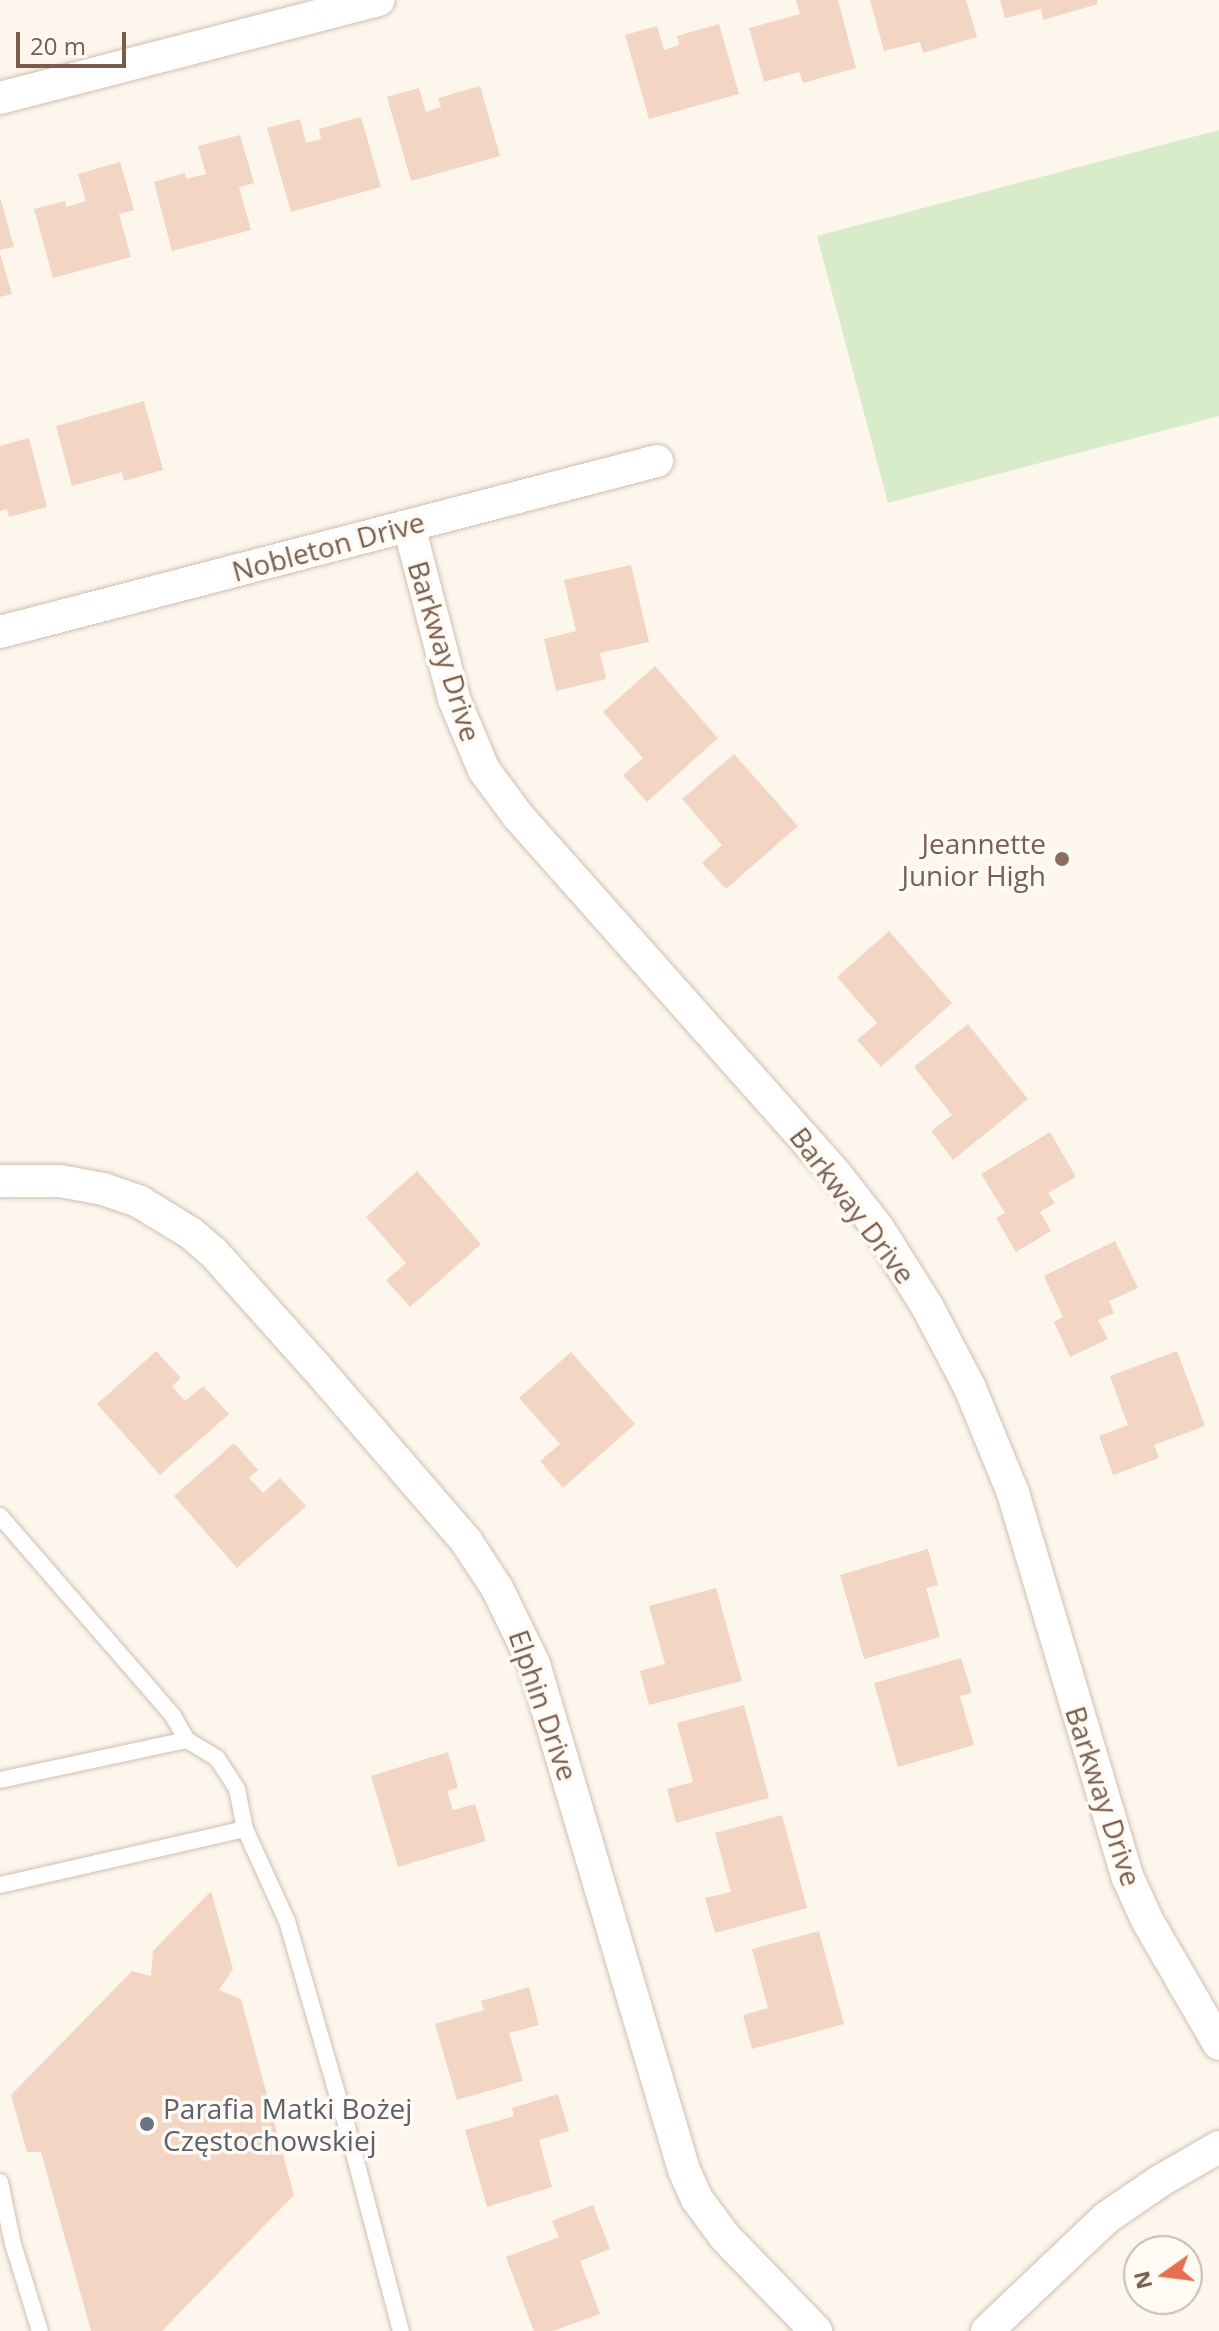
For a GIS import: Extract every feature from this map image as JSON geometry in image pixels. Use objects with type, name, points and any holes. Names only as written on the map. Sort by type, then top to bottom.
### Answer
[{"type":"street","points":[[0,98],[379,0]]},
{"type":"street","name":"Nobleton Drive","points":[[0,632],[657,461]]},
{"type":"street","name":"Barkway Drive","points":[[409,526],[454,699],[484,770],[518,816],[835,1173],[887,1241],[934,1319],[970,1388],[1013,1493],[1128,1878],[1147,1920],[1219,2044]]},
{"type":"street","name":"Elphin Drive","points":[[0,1181],[60,1181],[103,1189],[167,1216],[214,1253],[419,1483],[466,1541],[497,1588],[529,1652],[553,1718],[684,2170],[697,2199],[725,2237],[816,2331]]},
{"type":"street","points":[[987,2331],[1106,2218],[1160,2181],[1219,2147]]},
{"type":"lane","points":[[0,1516],[173,1716],[187,1740],[217,1758],[237,1789],[245,1829],[287,1921],[347,2127],[401,2331]]},
{"type":"lane","points":[[0,1780],[187,1740]]},
{"type":"lane","points":[[0,1885],[245,1829]]},
{"type":"lane","points":[[0,2182],[13,2244],[40,2331]]},
{"type":"green space","points":[[1219,130],[1219,416],[888,503],[817,236]]},
{"type":"building","points":[[796,0],[838,0],[856,68],[803,83],[799,72],[764,82],[749,28],[800,14]]},
{"type":"building","points":[[870,0],[966,0],[977,37],[923,53],[920,42],[884,51]]},
{"type":"building","points":[[1000,0],[1097,0],[1098,4],[1043,20],[1041,9],[1005,18]]},
{"type":"building","points":[[719,24],[739,94],[649,119],[625,35],[657,26],[664,50],[679,45],[677,36]]},
{"type":"building","points":[[480,86],[500,156],[411,181],[387,97],[419,88],[426,112],[441,107],[438,98]]},
{"type":"building","points":[[361,117],[381,187],[291,212],[267,128],[300,119],[306,143],[321,139],[319,129]]},
{"type":"building","points":[[240,135],[254,183],[239,187],[251,230],[172,251],[154,182],[185,173],[186,179],[206,174],[198,146]]},
{"type":"building","points":[[120,162],[134,210],[119,214],[131,257],[53,278],[34,209],[65,201],[66,207],[86,201],[78,174]]},
{"type":"building","points":[[0,197],[14,247],[0,250]]},
{"type":"building","points":[[0,253],[12,294],[0,297]]},
{"type":"building","points":[[144,401],[163,470],[124,481],[122,472],[72,486],[56,426]]},
{"type":"building","points":[[29,438],[47,507],[9,517],[7,509],[0,511],[0,446]]},
{"type":"building","points":[[631,565],[649,642],[600,653],[606,679],[556,691],[544,639],[576,631],[564,580]]},
{"type":"building","points":[[655,666],[718,738],[647,802],[623,775],[643,758],[603,712]]},
{"type":"building","points":[[734,754],[798,826],[726,889],[702,863],[722,845],[682,799]]},
{"type":"building","points":[[889,931],[952,1003],[881,1067],[857,1040],[877,1023],[837,977]]},
{"type":"building","points":[[968,1024],[1028,1099],[953,1160],[931,1131],[952,1115],[914,1067]]},
{"type":"building","points":[[1050,1132],[1076,1177],[1048,1193],[1055,1203],[1040,1212],[1051,1231],[1016,1252],[996,1218],[1005,1213],[981,1174]]},
{"type":"building","points":[[417,1171],[481,1244],[410,1307],[386,1280],[406,1263],[366,1217]]},
{"type":"building","points":[[1115,1241],[1138,1288],[1109,1301],[1114,1313],[1098,1320],[1108,1339],[1070,1357],[1054,1322],[1063,1317],[1044,1276]]},
{"type":"building","points":[[156,1351],[181,1378],[172,1386],[185,1401],[203,1386],[229,1414],[160,1475],[97,1404]]},
{"type":"building","points":[[1177,1351],[1205,1426],[1154,1445],[1159,1458],[1113,1475],[1099,1436],[1128,1425],[1110,1376]]},
{"type":"building","points":[[571,1352],[635,1424],[563,1488],[540,1461],[560,1444],[519,1398]]},
{"type":"building","points":[[234,1443],[258,1470],[249,1478],[263,1493],[280,1478],[306,1506],[237,1568],[174,1496]]},
{"type":"building","points":[[928,1549],[938,1585],[926,1588],[940,1637],[864,1659],[840,1575]]},
{"type":"building","points":[[716,1588],[742,1681],[649,1705],[640,1671],[665,1664],[649,1606]]},
{"type":"building","points":[[961,1658],[972,1693],[960,1696],[974,1745],[898,1767],[874,1683]]},
{"type":"building","points":[[744,1705],[769,1798],[676,1823],[667,1789],[693,1782],[677,1723]]},
{"type":"building","points":[[448,1752],[458,1788],[447,1791],[453,1810],[475,1804],[486,1841],[398,1867],[371,1776]]},
{"type":"building","points":[[782,1815],[807,1908],[715,1933],[705,1898],[731,1892],[715,1833]]},
{"type":"building","name":"Parafia Matki Bożej Częstochowskiej","points":[[211,1891],[233,1969],[219,1990],[241,1999],[294,2195],[162,2331],[91,2331],[41,2152],[27,2152],[11,2095],[132,1971],[151,1976],[153,1951]]},
{"type":"building","points":[[819,1931],[844,2024],[752,2049],[743,2015],[768,2008],[752,1949]]},
{"type":"building","points":[[529,1987],[539,2025],[509,2033],[523,2081],[457,2100],[435,2024],[484,2010],[481,2001]]},
{"type":"building","points":[[558,2094],[569,2131],[539,2140],[552,2187],[487,2207],[465,2130],[514,2116],[512,2108]]},
{"type":"building","points":[[593,2205],[610,2249],[580,2261],[600,2314],[553,2331],[534,2331],[506,2257],[559,2237],[552,2221]]},
{"type":"place","name":"Jeannette Junior High","points":[[1062,859]]},
{"type":"place","name":"Parafia Matki Bożej Częstochowskiej","points":[[147,2124]]}]
